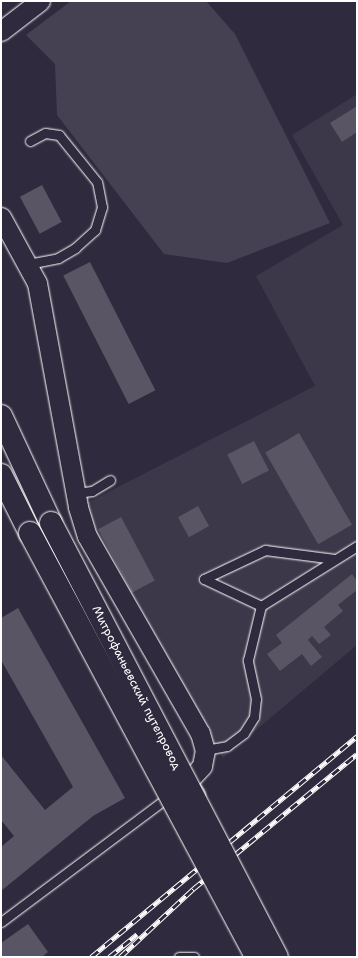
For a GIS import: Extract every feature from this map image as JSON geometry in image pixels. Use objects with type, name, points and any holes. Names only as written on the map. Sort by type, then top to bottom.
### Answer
[{"type":"main road","name":"Митрофаньевский путепровод","points":[[1,416],[51,523],[277,957]]},
{"type":"main road","name":"Митрофаньевский путепровод","points":[[1,475],[156,774],[256,957]]},
{"type":"street","points":[[1,31],[40,1]]},
{"type":"street","points":[[1,217],[28,264],[44,315],[76,492],[86,536],[200,733],[205,750],[202,766],[186,783],[198,799],[238,874],[262,906]]},
{"type":"lane","points":[[28,264],[58,258],[75,248],[95,230],[102,207],[97,182],[59,134],[45,133],[30,141]]},
{"type":"lane","points":[[76,492],[92,491],[110,480]]},
{"type":"lane","points":[[205,750],[227,746],[244,733],[254,717],[256,699],[248,660],[261,606],[357,546]]},
{"type":"lane","points":[[261,606],[204,579],[266,550],[334,559]]},
{"type":"lane","points":[[1,922],[186,783]]},
{"type":"lane","points":[[262,906],[271,936],[264,957]]},
{"type":"lane","points":[[179,957],[194,957]]},
{"type":"shaded area","points":[[71,1],[206,1],[235,34],[330,223],[227,263],[164,254],[57,115],[55,64],[26,35]]},
{"type":"shaded area","points":[[357,94],[357,645],[223,758],[94,530],[83,505],[315,386],[256,276],[343,225],[292,135]]},
{"type":"building","points":[[357,106],[357,132],[342,142],[330,123]]},
{"type":"building","points":[[42,185],[62,222],[40,234],[20,197]]},
{"type":"building","points":[[90,262],[155,390],[129,404],[63,276]]},
{"type":"building","points":[[299,433],[352,525],[318,544],[265,452]]},
{"type":"building","points":[[254,441],[269,470],[242,484],[227,455]]},
{"type":"building","points":[[198,506],[209,526],[189,537],[178,517]]},
{"type":"building","points":[[121,517],[155,581],[132,593],[98,529]]},
{"type":"building","points":[[352,574],[357,581],[357,590],[338,605],[343,611],[324,627],[331,635],[319,644],[312,636],[308,640],[322,657],[311,666],[302,654],[280,671],[267,654],[282,643],[276,635]]},
{"type":"building","points":[[18,608],[125,798],[93,816],[1,891],[1,847],[14,836],[1,820],[1,755],[45,810],[73,787],[1,660],[1,618]]},
{"type":"building","points":[[28,924],[48,952],[42,957],[1,957],[1,943]]},
{"type":"railway","points":[[91,957],[357,736]]},
{"type":"railway","points":[[120,957],[193,889],[357,754]]},
{"type":"railway","points":[[109,957],[137,934]]}]
